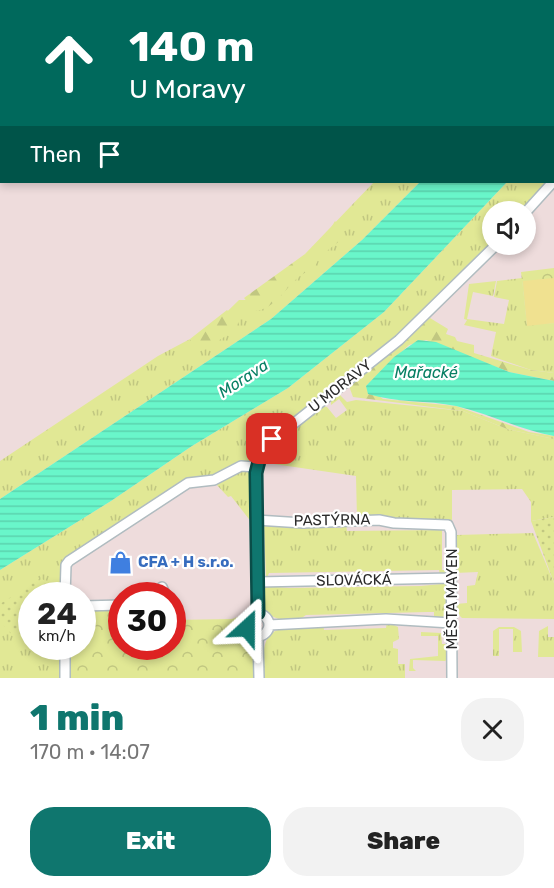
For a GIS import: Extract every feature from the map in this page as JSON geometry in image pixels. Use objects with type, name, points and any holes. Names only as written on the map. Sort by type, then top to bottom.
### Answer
[{"type":"street","points":[[536,201],[551,183]]},
{"type":"street","name":"U MORAVY","points":[[257,467],[274,437],[335,393],[399,340],[486,255]]},
{"type":"street","points":[[65,582],[65,567],[69,561],[188,483],[214,480],[241,466],[257,467],[258,613]]},
{"type":"street","name":"PASTÝRNA","points":[[256,520],[302,523],[356,520],[444,524]]},
{"type":"street","name":"MĚSTA MAYEN","points":[[444,524],[451,532],[452,678]]},
{"type":"street","name":"SLOVÁCKÁ","points":[[257,582],[451,579]]},
{"type":"street","points":[[258,613],[265,616],[269,625],[266,633],[258,636],[250,633],[246,625],[249,617],[258,613]]},
{"type":"street","points":[[269,625],[386,619],[451,623]]},
{"type":"street","points":[[258,636],[259,678]]},
{"type":"street","points":[[65,660],[65,678]]},
{"type":"green space","points":[[373,183],[419,183],[362,240],[271,319],[0,499],[0,461],[158,356],[190,339],[194,344],[239,300],[262,300],[308,261],[305,254]]},
{"type":"green space","points":[[506,183],[549,183],[533,201],[489,201]]},
{"type":"green space","points":[[482,208],[482,255],[438,301],[345,382],[271,435],[254,461],[193,480],[63,563],[62,582],[18,582],[18,660],[62,660],[63,678],[0,678],[0,570],[111,501],[192,446],[288,388],[384,312]]},
{"type":"green space","points":[[335,221],[343,231],[342,239],[323,254],[312,247],[325,238]]},
{"type":"green space","points":[[305,254],[318,260],[315,265],[295,280],[268,307],[255,311],[244,298]]},
{"type":"green space","points":[[554,268],[554,323],[527,326],[521,272]]},
{"type":"green space","points":[[522,278],[527,325],[554,323],[554,373],[531,370],[491,356],[496,332],[464,325],[467,320],[464,319],[469,284],[496,281],[493,296],[473,292],[467,319],[504,324],[509,300],[494,297],[497,281]]},
{"type":"green space","points":[[227,310],[239,321],[235,330],[204,350],[194,346],[190,339]]},
{"type":"green space","points":[[430,318],[448,329],[446,334],[455,337],[457,341],[474,345],[474,353],[531,370],[554,373],[554,381],[509,372],[426,340],[409,345],[366,386],[383,399],[456,406],[529,432],[554,436],[554,439],[507,429],[463,411],[353,397],[349,386]]},
{"type":"green space","points":[[340,395],[347,402],[356,400],[463,411],[507,429],[554,439],[554,517],[531,521],[531,502],[522,489],[452,490],[452,521],[394,521],[357,518],[356,476],[267,463],[269,447],[322,406],[327,407],[336,418],[347,410],[339,399],[331,405],[331,401]]},
{"type":"green space","points":[[238,470],[249,470],[252,477],[252,523],[231,496],[228,497],[216,484]]},
{"type":"green space","points":[[554,517],[554,583],[531,521]]},
{"type":"green space","points":[[264,522],[268,525],[292,525],[293,528],[342,528],[343,523],[346,523],[347,531],[442,530],[442,570],[446,570],[447,561],[447,573],[440,576],[439,570],[269,573],[266,580]]},
{"type":"green space","points":[[533,533],[554,583],[554,619],[462,618],[457,613],[456,604],[467,603],[467,586],[475,585],[478,572],[455,573],[454,540],[457,535]]},
{"type":"green space","points":[[41,578],[47,582],[35,582]]},
{"type":"green space","points":[[442,582],[448,585],[447,612],[441,619],[434,620],[434,612],[306,615],[299,619],[281,620],[266,612],[260,596],[263,586],[289,588],[421,586]]},
{"type":"green space","points":[[18,593],[18,635],[12,635],[0,621],[0,604]]},
{"type":"green space","points":[[108,609],[108,660],[186,660],[186,620],[232,619],[249,613],[244,627],[254,645],[256,678],[69,678],[69,660],[96,660],[96,610]]},
{"type":"green space","points":[[387,622],[398,627],[399,639],[393,642],[393,648],[398,649],[398,664],[405,664],[405,678],[263,678],[264,648],[272,633],[289,628],[318,627],[320,624],[323,624],[324,630],[386,628]]},
{"type":"green space","points":[[548,626],[548,637],[554,637],[554,657],[538,657],[539,631]]},
{"type":"green space","points":[[499,627],[514,627],[521,631],[522,652],[513,652],[513,629],[499,629],[499,656],[493,656],[493,631]]},
{"type":"green space","points":[[421,632],[441,633],[442,644],[448,644],[448,659],[445,661],[413,660],[413,668],[416,671],[409,671],[410,659],[438,656],[438,636],[421,636]]},
{"type":"shaded area","points":[[554,278],[554,323],[527,326],[523,281]]},
{"type":"water","name":"Morava","points":[[419,183],[506,183],[489,201],[482,201],[482,208],[384,312],[288,388],[192,446],[111,501],[0,570],[0,499],[271,319],[362,240]]},
{"type":"water","name":"Mařacké","points":[[418,340],[436,342],[509,372],[554,381],[554,436],[456,406],[389,399],[368,394],[366,386],[394,357]]},
{"type":"place","name":"CFA + H s.r.o.","points":[[120,562]]},
{"type":"route","points":[[247,628],[249,617],[258,613],[256,473],[266,446],[272,439]]}]
